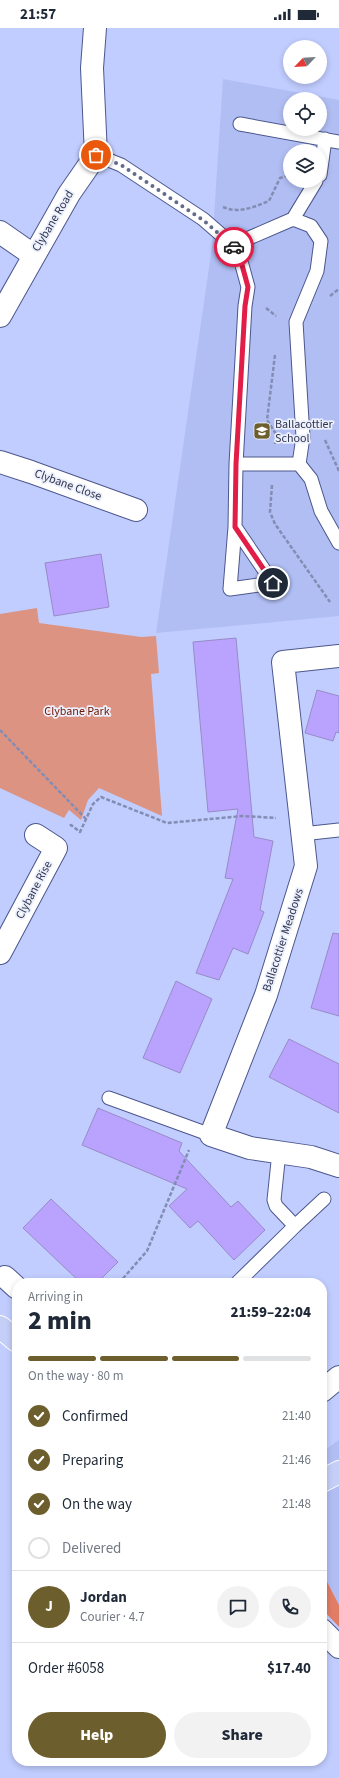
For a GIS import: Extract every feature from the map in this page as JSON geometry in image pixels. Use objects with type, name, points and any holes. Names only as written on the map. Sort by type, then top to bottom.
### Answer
[{"type":"highway","points":[[0,1327],[12,1338]]},
{"type":"highway","points":[[327,1478],[339,1472]]},
{"type":"street","points":[[95,28],[92,68],[96,155]]},
{"type":"street","name":"Clybane Road","points":[[0,316],[68,194],[96,155]]},
{"type":"street","points":[[0,232],[33,255]]},
{"type":"street","name":"Clybane Close","points":[[0,462],[136,510]]},
{"type":"street","name":"Ballacottier Meadows","points":[[210,1134],[266,996],[306,866],[283,662],[339,656]]},
{"type":"street","name":"Clybane Rise","points":[[0,953],[56,848],[36,835]]},
{"type":"street","points":[[210,1134],[250,1148],[311,1157],[339,1166]]},
{"type":"street","points":[[327,1388],[339,1377]]},
{"type":"street","points":[[327,1635],[339,1647]]},
{"type":"lane","points":[[240,124],[339,142]]},
{"type":"lane","points":[[324,144],[325,139]]},
{"type":"lane","points":[[96,155],[121,165],[203,220],[233,245],[242,265],[248,287],[245,306],[236,464],[235,527],[230,588],[273,583],[235,527]]},
{"type":"lane","points":[[233,245],[293,219],[312,188]]},
{"type":"lane","points":[[293,219],[311,226],[321,241],[317,271],[296,322],[303,437],[300,464],[311,479],[321,511],[339,543]]},
{"type":"lane","points":[[236,464],[300,464]]},
{"type":"lane","points":[[301,827],[339,830]]},
{"type":"lane","points":[[109,1098],[210,1134]]},
{"type":"lane","points":[[279,1152],[274,1200],[276,1206],[295,1226]]},
{"type":"lane","points":[[242,1278],[324,1199]]},
{"type":"path","points":[[203,220],[206,198],[230,210],[247,210],[269,201],[280,178],[283,177]]},
{"type":"path","points":[[276,434],[270,512],[275,524],[330,602]]},
{"type":"path","points":[[0,730],[86,819]]},
{"type":"path","points":[[56,848],[71,825],[80,832],[93,804],[101,797],[167,824],[243,816],[301,827]]},
{"type":"path","points":[[123,1278],[147,1251],[191,1144]]},
{"type":"shaded area","name":"Ballacottier School","points":[[223,79],[295,92],[283,92],[283,136],[327,136],[327,98],[339,100],[339,616],[156,633],[212,247]]},
{"type":"shaded area","points":[[339,1440],[339,1605],[327,1582],[327,1448]]},
{"type":"shaded area","points":[[327,1582],[339,1605],[339,1627],[327,1614]]},
{"type":"green space","name":"Clybane Park","points":[[37,608],[39,623],[141,637],[156,636],[159,673],[151,674],[162,816],[99,788],[88,800],[81,820],[69,810],[64,818],[0,788],[0,614]]},
{"type":"building","points":[[101,554],[109,607],[54,616],[45,563]]},
{"type":"building","points":[[236,638],[254,837],[273,841],[260,910],[264,912],[248,954],[233,948],[219,980],[196,973],[233,879],[225,878],[238,809],[208,812],[193,642]]},
{"type":"building","points":[[317,690],[339,696],[339,733],[336,732],[333,741],[305,733]]},
{"type":"building","points":[[333,933],[339,934],[339,1016],[311,1008]]},
{"type":"building","points":[[176,981],[212,999],[180,1073],[143,1058]]},
{"type":"building","points":[[289,1039],[339,1064],[339,1113],[269,1077]]},
{"type":"building","points":[[98,1108],[182,1143],[179,1151],[231,1207],[238,1201],[265,1230],[234,1260],[198,1221],[190,1228],[169,1206],[187,1189],[82,1145]]},
{"type":"building","points":[[51,1199],[118,1262],[102,1278],[76,1278],[23,1228]]},
{"type":"way so far","points":[[96,155],[121,165],[213,227],[234,247]]},
{"type":"place","name":"Ballacottier School","points":[[262,431]]},
{"type":"route","points":[[234,247],[242,265],[248,287],[245,306],[236,464],[235,527],[273,583]]}]
